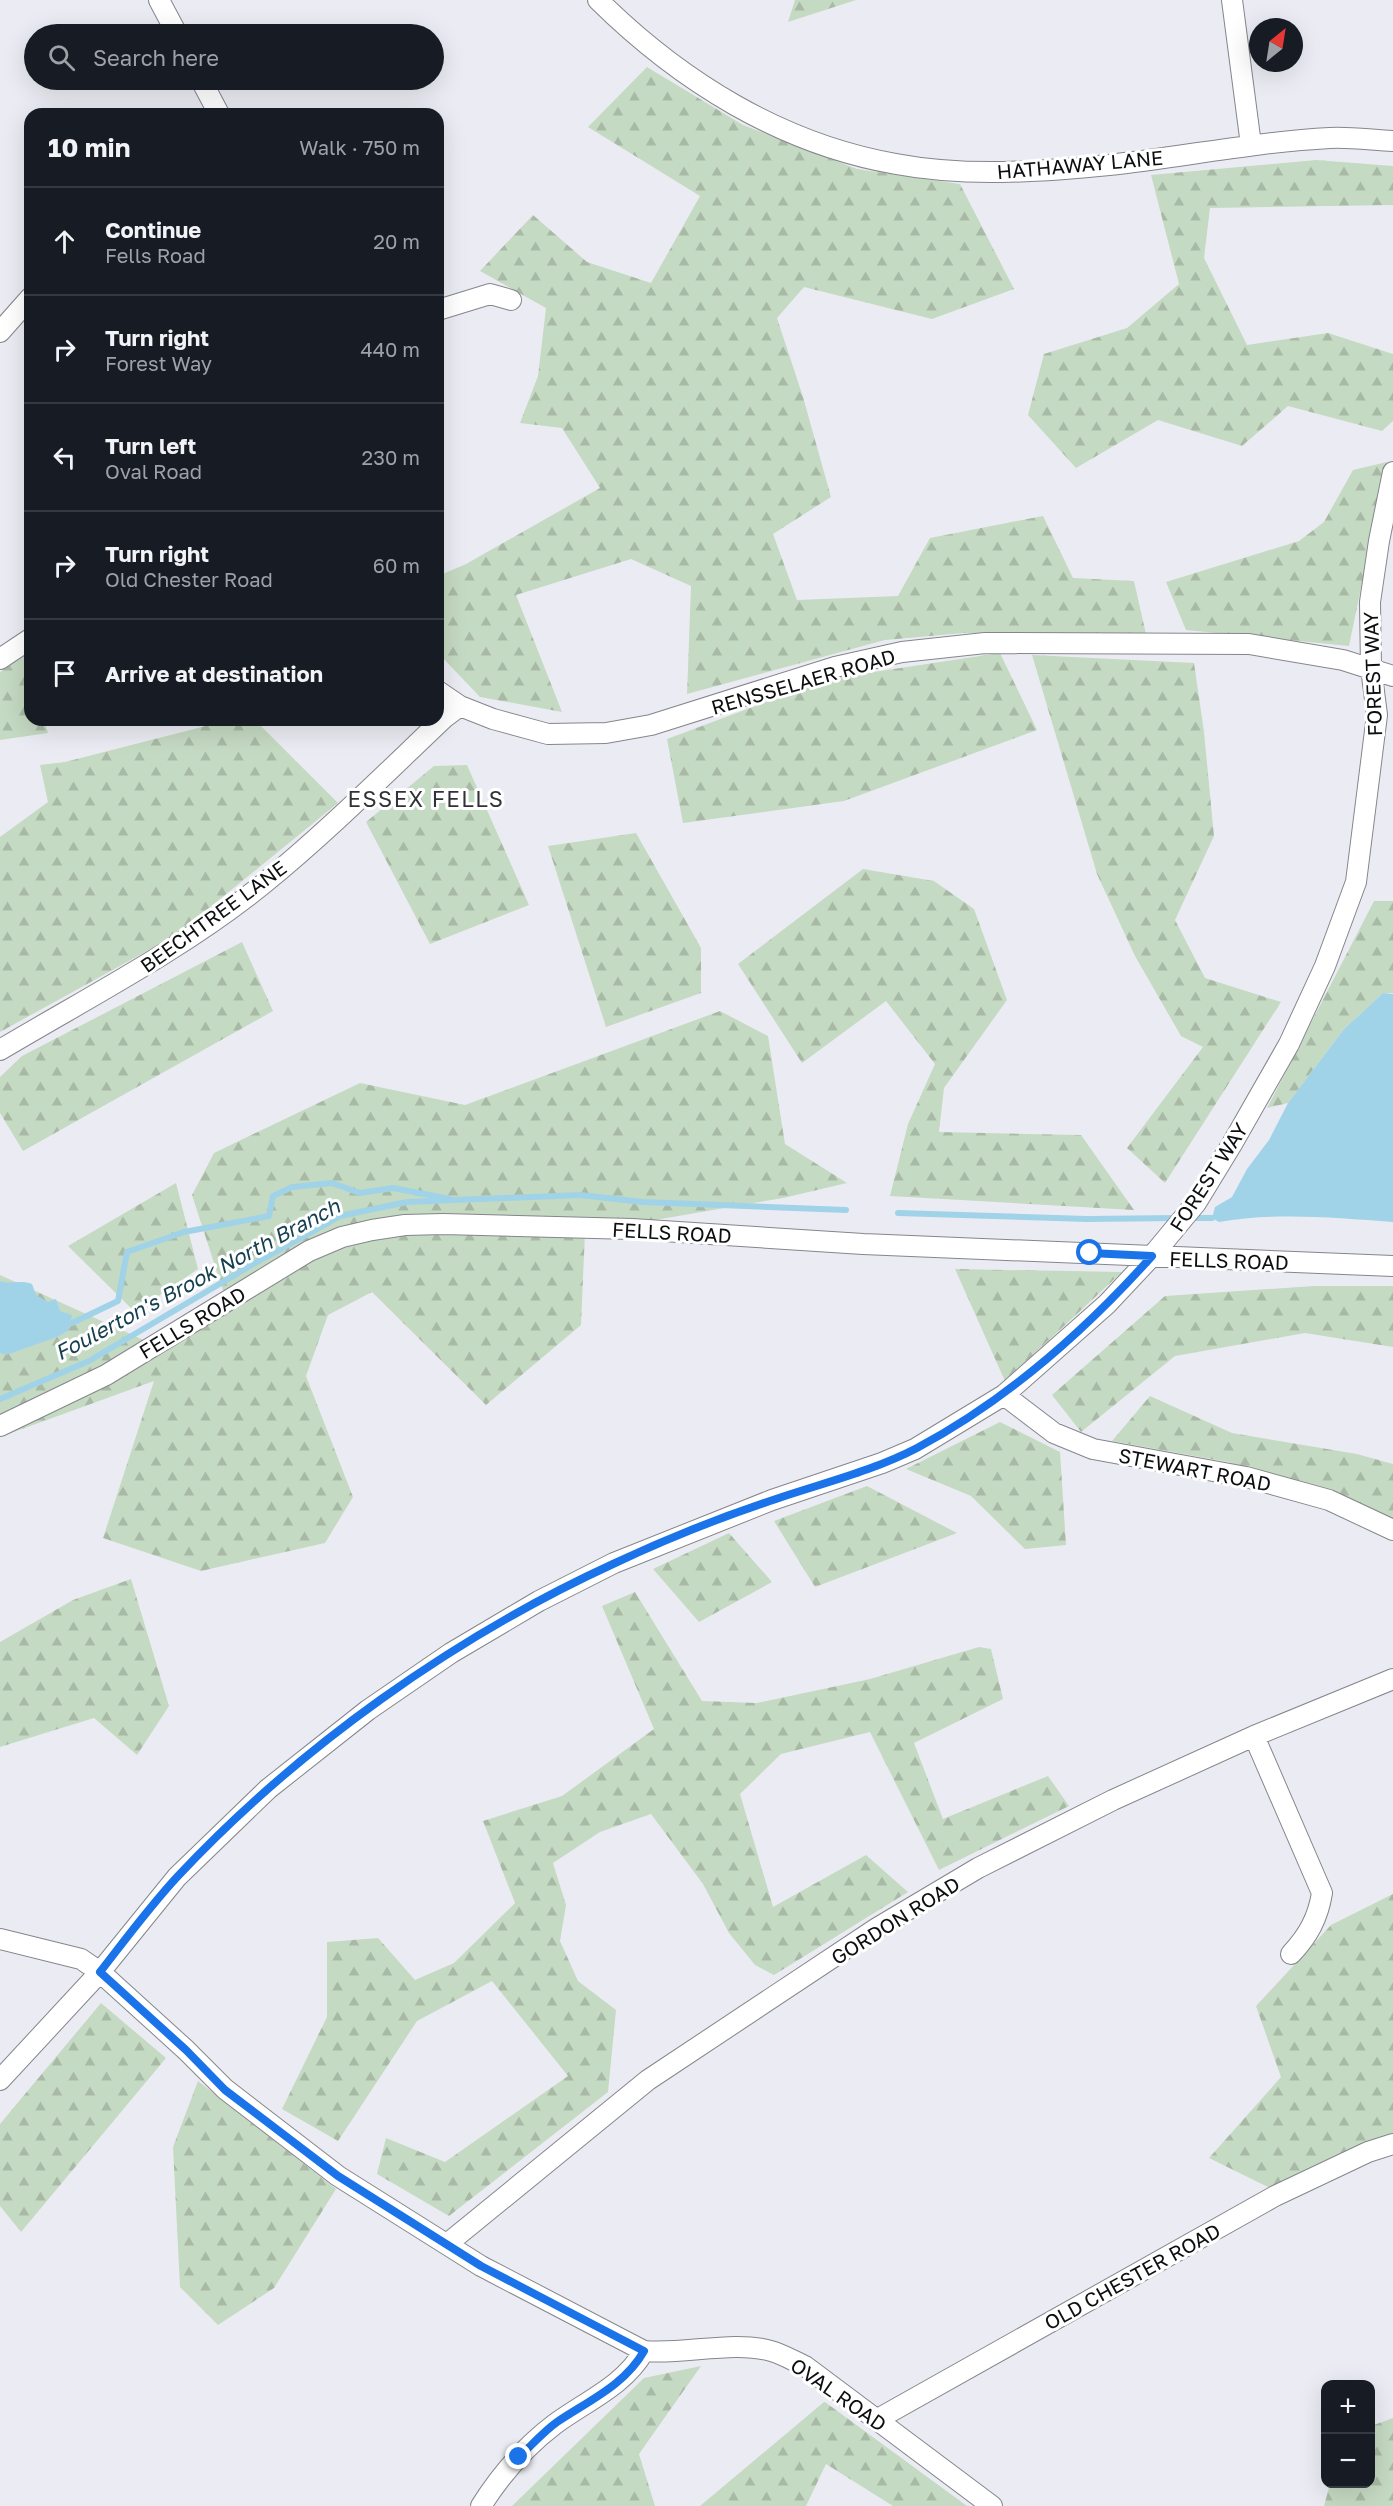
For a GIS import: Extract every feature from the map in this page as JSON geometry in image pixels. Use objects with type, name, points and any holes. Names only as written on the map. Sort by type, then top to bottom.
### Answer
[{"type":"street","points":[[159,0],[172,24]]},
{"type":"street","name":"HATHAWAY LANE","points":[[598,0],[662,57],[709,90],[759,118],[802,138],[896,165],[953,171],[1038,171],[1110,165],[1251,145],[1332,137],[1393,141]]},
{"type":"street","points":[[1232,0],[1251,145]]},
{"type":"street","points":[[206,90],[216,108]]},
{"type":"street","points":[[444,308],[490,294],[511,300]]},
{"type":"street","points":[[0,332],[24,305]]},
{"type":"street","name":"FOREST WAY","points":[[0,2080],[100,1972],[177,1877],[268,1789],[368,1710],[451,1653],[539,1601],[614,1563],[761,1504],[882,1463],[915,1449],[1004,1395],[1107,1304],[1152,1256],[1196,1203],[1289,1044],[1325,966],[1356,882],[1377,715],[1371,669],[1370,602],[1393,472]]},
{"type":"street","points":[[0,659],[24,643]]},
{"type":"street","name":"RENSSELAER ROAD","points":[[444,695],[460,706],[493,719],[548,734],[606,734],[651,725],[835,667],[902,652],[985,643],[1249,644],[1342,660],[1393,676]]},
{"type":"street","name":"BEECHTREE LANE","points":[[444,718],[460,706]]},
{"type":"street","name":"BEECHTREE LANE","points":[[0,1050],[124,980],[262,885],[344,813],[436,726]]},
{"type":"street","name":"FELLS ROAD","points":[[0,1426],[106,1375],[309,1251],[342,1237],[405,1225],[632,1229],[863,1244],[1393,1266]]},
{"type":"street","name":"STEWART ROAD","points":[[1004,1395],[1054,1433],[1093,1449],[1245,1477],[1329,1500],[1393,1530]]},
{"type":"street","name":"GORDON ROAD","points":[[447,2244],[648,2080],[877,1928],[978,1868],[1113,1800],[1254,1736],[1393,1679]]},
{"type":"street","points":[[1254,1736],[1322,1893],[1319,1912],[1305,1938],[1291,1954]]},
{"type":"street","name":"OVAL ROAD","points":[[0,1939],[81,1959],[100,1972],[186,2050],[225,2090],[338,2176],[481,2266],[644,2351],[743,2347],[770,2350],[805,2366],[992,2506]]},
{"type":"street","name":"OLD CHESTER ROAD","points":[[876,2420],[1275,2196],[1368,2152],[1393,2144]]},
{"type":"street","points":[[480,2506],[519,2457],[554,2424],[624,2378],[635,2367],[644,2351]]},
{"type":"green space","points":[[795,0],[856,0],[788,22]]},
{"type":"green space","points":[[647,67],[743,125],[857,169],[960,184],[1014,289],[932,319],[804,287],[777,318],[803,397],[831,497],[773,534],[797,600],[898,596],[930,538],[1043,516],[1073,578],[1134,581],[1146,634],[964,633],[885,640],[687,694],[691,586],[631,559],[516,595],[562,712],[480,697],[444,659],[444,573],[466,564],[600,488],[562,428],[520,423],[538,376],[546,308],[480,271],[533,215],[587,262],[651,283],[700,196],[588,127]]},
{"type":"green space","points":[[1316,160],[1393,166],[1393,205],[1210,208],[1204,258],[1247,345],[1328,333],[1393,354],[1393,421],[1382,431],[1288,406],[1242,446],[1158,420],[1076,468],[1028,415],[1044,354],[1127,328],[1179,284],[1151,175]]},
{"type":"green space","points":[[1387,462],[1349,646],[1186,630],[1166,582],[1299,541],[1324,522],[1353,470]]},
{"type":"green space","points":[[1000,653],[1037,730],[844,801],[683,823],[667,739],[827,679]]},
{"type":"green space","points":[[1032,655],[1194,663],[1204,732],[1214,836],[1175,920],[1205,978],[1281,1002],[1165,1183],[1127,1148],[1203,1047],[1181,1036],[1135,956],[1097,874]]},
{"type":"green space","points":[[24,657],[24,726],[46,726],[48,733],[0,740],[0,672]]},
{"type":"green space","points":[[206,726],[261,726],[338,803],[176,935],[0,1032],[0,837],[48,802],[40,765],[65,762]]},
{"type":"green space","points":[[467,765],[529,905],[430,944],[366,822],[434,766]]},
{"type":"green space","points":[[636,833],[701,948],[701,993],[606,1027],[548,846]]},
{"type":"green space","points":[[863,869],[934,881],[974,909],[1007,1000],[944,1088],[939,1132],[1081,1135],[1134,1210],[890,1196],[908,1124],[935,1064],[886,1001],[802,1063],[738,964]]},
{"type":"green space","points":[[1374,901],[1393,901],[1393,993],[1383,993],[1344,1029],[1288,1103],[1267,1108]]},
{"type":"green space","points":[[242,942],[273,1011],[23,1151],[0,1113],[0,1077],[22,1056]]},
{"type":"green space","points":[[720,1011],[768,1036],[785,1144],[847,1183],[783,1198],[585,1232],[581,1325],[486,1405],[372,1292],[328,1315],[306,1376],[353,1497],[325,1543],[201,1571],[103,1538],[154,1381],[0,1437],[0,1275],[157,1346],[227,1303],[192,1195],[214,1153],[360,1083],[465,1105]]},
{"type":"green space","points":[[176,1183],[198,1269],[135,1312],[68,1246]]},
{"type":"green space","points":[[955,1269],[1122,1272],[1005,1381]]},
{"type":"green space","points":[[1313,1286],[1393,1286],[1393,1347],[1305,1333],[1175,1356],[1081,1432],[1052,1395],[1165,1296]]},
{"type":"green space","points":[[1150,1396],[1232,1433],[1357,1454],[1393,1464],[1393,1521],[1228,1462],[1112,1441]]},
{"type":"green space","points":[[1000,1422],[1060,1452],[1066,1545],[1025,1549],[971,1496],[906,1469]]},
{"type":"green space","points":[[867,1486],[957,1533],[815,1587],[774,1521]]},
{"type":"green space","points":[[729,1533],[772,1582],[699,1622],[653,1569]]},
{"type":"green space","points":[[131,1579],[169,1706],[137,1755],[94,1718],[0,1747],[0,1642],[73,1600]]},
{"type":"green space","points":[[635,1592],[702,1701],[757,1703],[870,1679],[979,1647],[991,1649],[1003,1699],[914,1743],[943,1819],[1048,1776],[1069,1806],[939,1870],[870,1732],[781,1754],[740,1794],[773,1907],[866,1855],[908,1892],[774,1975],[755,1965],[729,1933],[703,1884],[651,1814],[600,1832],[553,1863],[566,1905],[560,1941],[578,1981],[616,2010],[608,2092],[449,2216],[377,2174],[386,2138],[445,2162],[568,2076],[492,1981],[417,2021],[338,2141],[282,2109],[327,2017],[327,1942],[378,1938],[415,1980],[454,1963],[515,1903],[483,1821],[562,1796],[654,1729],[602,1606]]},
{"type":"green space","points":[[1393,1894],[1393,2153],[1286,2196],[1209,2158],[1281,2077],[1256,2006],[1331,1925]]},
{"type":"green space","points":[[101,2003],[166,2058],[21,2232],[0,2206],[0,2124]]},
{"type":"green space","points":[[198,2081],[336,2189],[274,2288],[218,2325],[180,2287],[173,2147]]},
{"type":"green space","points":[[701,2366],[639,2454],[655,2506],[512,2506],[644,2378]]},
{"type":"green space","points":[[824,2402],[967,2506],[893,2506],[826,2464],[806,2506],[700,2506]]},
{"type":"green space","points":[[1393,2418],[1393,2506],[1324,2506],[1329,2488],[1375,2488],[1375,2425]]},
{"type":"water","points":[[1383,993],[1393,994],[1393,1222],[1262,1217],[1219,1222],[1212,1218],[1215,1207],[1232,1197],[1247,1169],[1269,1140],[1288,1103],[1344,1029]]},
{"type":"water","points":[[0,1281],[32,1284],[36,1295],[48,1302],[56,1299],[60,1311],[72,1315],[69,1330],[57,1337],[6,1355],[0,1353]]},
{"type":"waterway","points":[[72,1323],[118,1301],[127,1252],[184,1232],[269,1216],[273,1196],[292,1187],[332,1183],[360,1193],[393,1188],[450,1199]]},
{"type":"waterway","name":"Foulerton's Brook North Branch","points":[[0,1399],[89,1361],[255,1263],[340,1216],[407,1202],[580,1195],[643,1202],[846,1210]]},
{"type":"waterway","name":"Foulerton's Brook North Branch","points":[[898,1213],[1087,1219],[1178,1218]]},
{"type":"waterway","name":"Foulerton's Brook North Branch","points":[[1188,1218],[1212,1218]]},
{"type":"district","name":"ESSEX FELLS","points":[[426,798]]},
{"type":"route","points":[[519,2457],[554,2424],[624,2378],[635,2367],[644,2351],[615,2338],[481,2266],[338,2176],[225,2090],[186,2050],[100,1972],[177,1877],[268,1789],[368,1710],[451,1653],[539,1601],[614,1563],[772,1500],[882,1463],[915,1449],[1004,1395],[1107,1304],[1152,1256],[1090,1253]]}]
